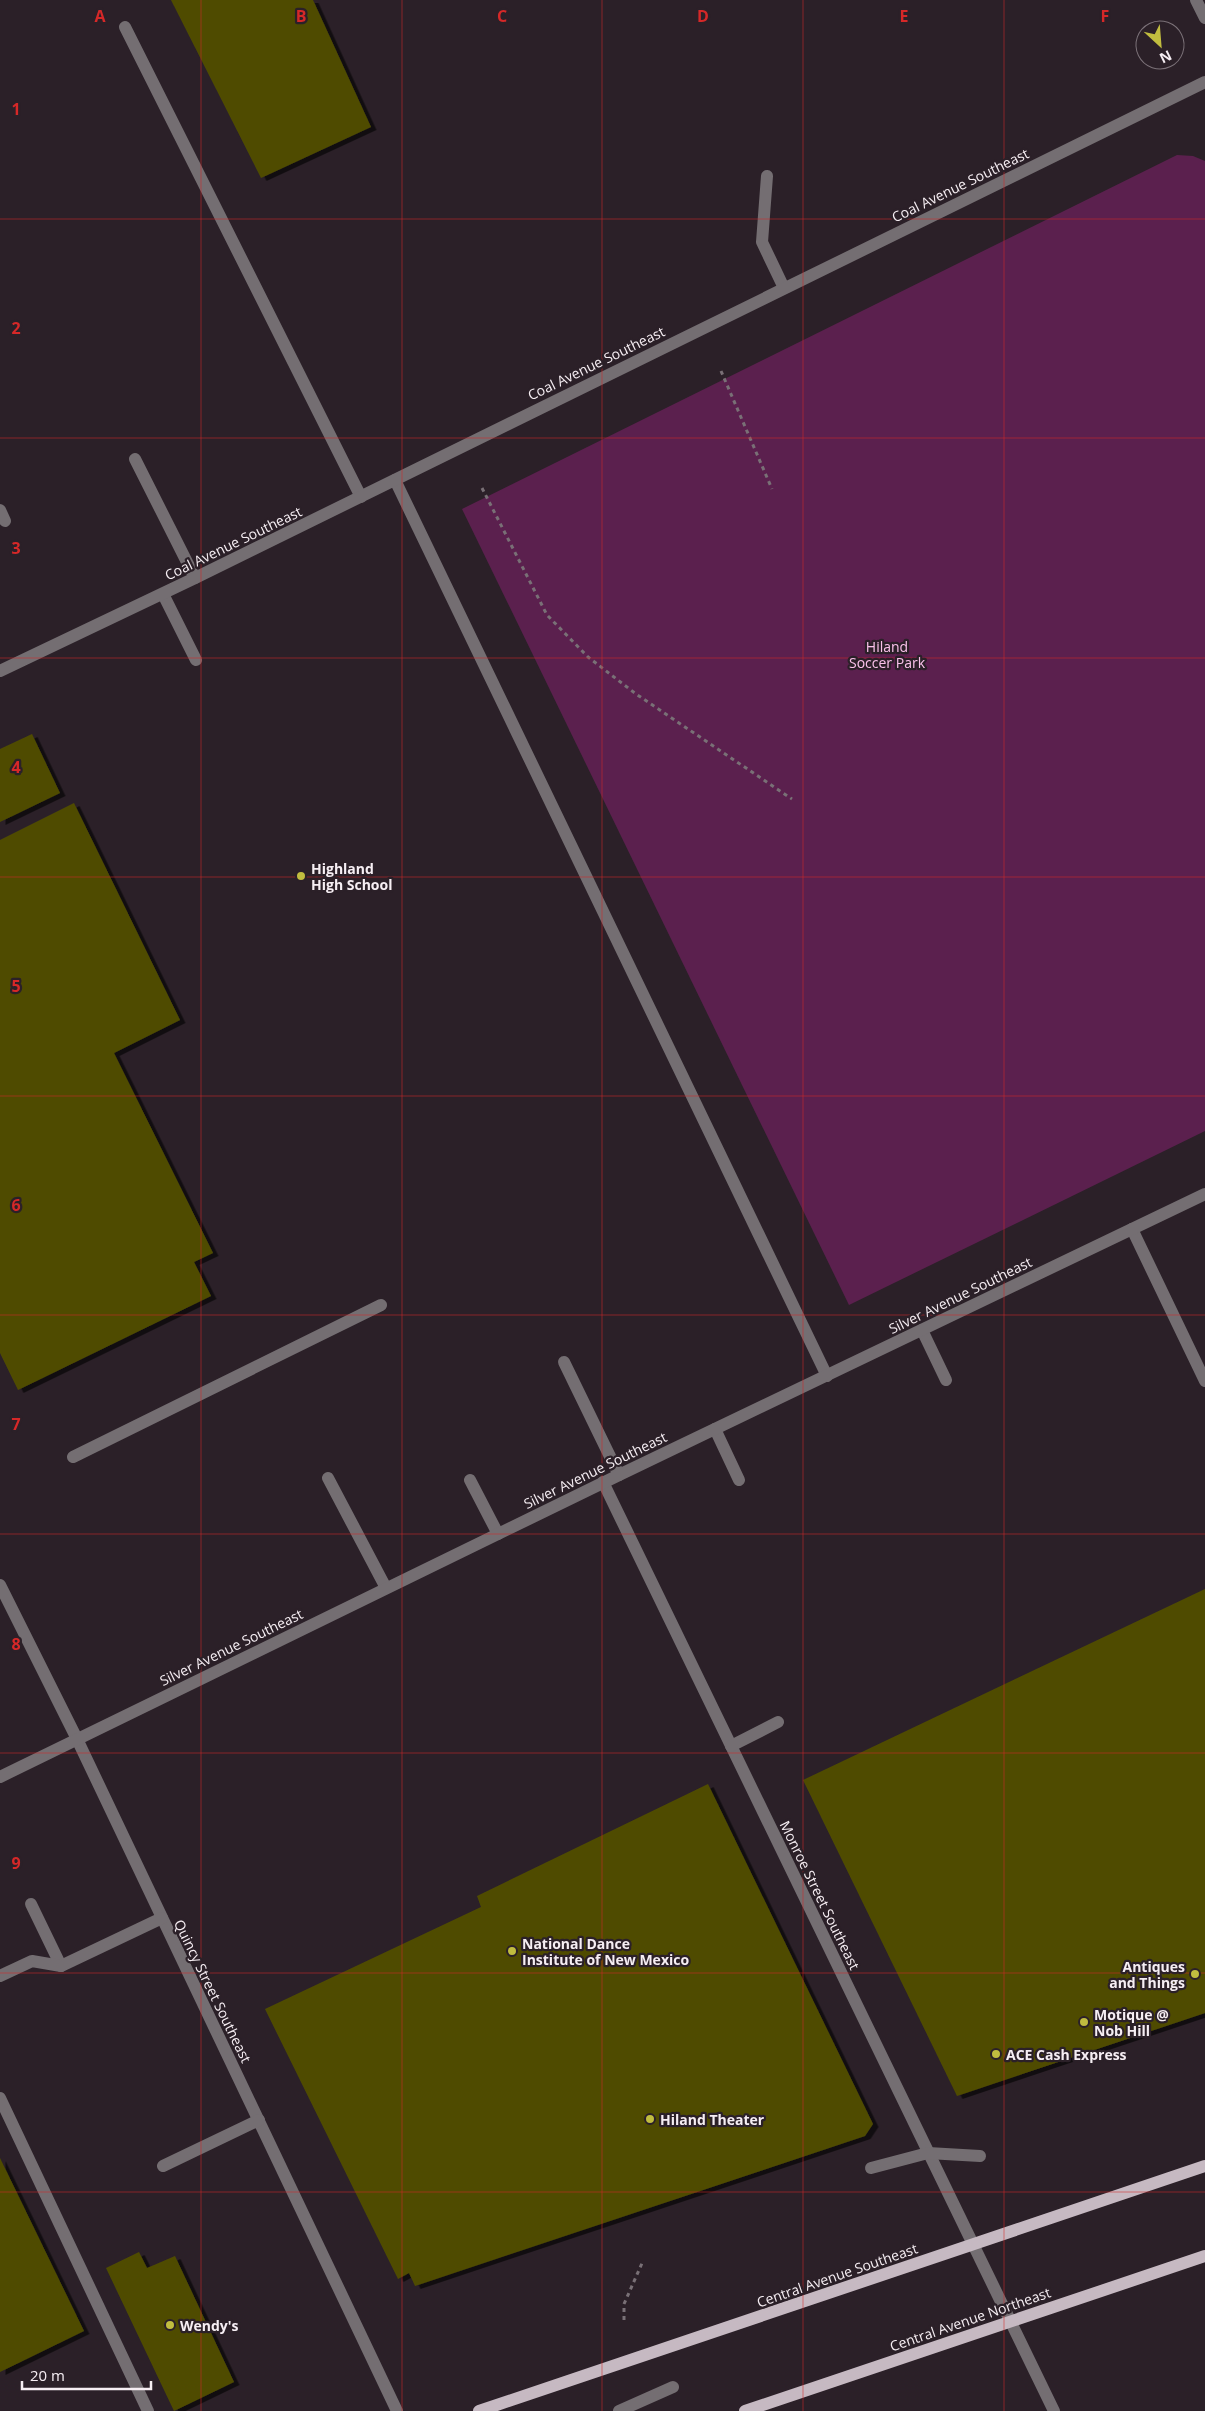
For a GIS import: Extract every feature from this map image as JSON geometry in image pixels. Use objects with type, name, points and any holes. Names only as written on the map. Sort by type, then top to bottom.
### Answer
[{"type":"main road","name":"Central Avenue Southeast","points":[[479,2411],[1205,2166]]},
{"type":"main road","name":"Central Avenue Northeast","points":[[745,2411],[1205,2256]]},
{"type":"street","points":[[1196,0],[1205,18]]},
{"type":"street","points":[[125,27],[361,496]]},
{"type":"street","name":"Coal Avenue Southeast","points":[[0,671],[163,594],[1205,82]]},
{"type":"street","points":[[766,176],[762,242],[784,288]]},
{"type":"street","points":[[135,459],[195,578]]},
{"type":"street","points":[[396,480],[827,1376]]},
{"type":"street","points":[[163,594],[196,660]]},
{"type":"street","name":"Silver Avenue Southeast","points":[[0,1777],[603,1482],[1205,1194]]},
{"type":"street","points":[[1132,1229],[1205,1381]]},
{"type":"street","points":[[73,1457],[381,1305]]},
{"type":"street","points":[[922,1330],[946,1380]]},
{"type":"street","points":[[564,1362],[619,1475]]},
{"type":"street","points":[[715,1430],[739,1480]]},
{"type":"street","points":[[328,1478],[386,1588]]},
{"type":"street","points":[[470,1480],[498,1534]]},
{"type":"street","name":"Monroe Street Southeast","points":[[603,1482],[1054,2411]]},
{"type":"street","name":"Quincy Street Southeast","points":[[0,1585],[77,1739],[396,2411]]},
{"type":"street","points":[[731,1746],[778,1722]]},
{"type":"street","points":[[31,1904],[61,1966]]},
{"type":"street","points":[[0,1976],[32,1961],[61,1966],[162,1918]]},
{"type":"street","points":[[0,2098],[148,2411]]},
{"type":"street","points":[[163,2166],[259,2120]]},
{"type":"street","points":[[871,2168],[928,2152],[980,2156]]},
{"type":"street","points":[[619,2411],[673,2386]]},
{"type":"path","points":[[721,371],[772,489]]},
{"type":"path","points":[[482,488],[547,614],[588,657],[636,694],[792,799]]},
{"type":"path","points":[[624,2320],[624,2304],[643,2261]]},
{"type":"green space","name":"Hiland Soccer Park","points":[[1177,155],[1193,156],[1205,161],[1205,1131],[849,1305],[462,509]]},
{"type":"building","points":[[171,0],[313,0],[371,127],[261,178]]},
{"type":"building","points":[[32,734],[60,793],[0,822],[0,749]]},
{"type":"building","points":[[74,803],[180,1020],[114,1053],[213,1253],[194,1262],[211,1296],[18,1390],[0,1353],[0,840]]},
{"type":"building","points":[[1205,1589],[1205,2013],[957,2096],[803,1780]]},
{"type":"building","points":[[708,1784],[873,2124],[865,2136],[415,2286],[409,2273],[398,2279],[265,2009],[481,1907],[477,1896]]},
{"type":"building","points":[[0,2158],[84,2331],[0,2372]]},
{"type":"building","name":"Wendy's","points":[[139,2252],[147,2268],[175,2256],[234,2382],[174,2411],[106,2268]]},
{"type":"place","name":"Highland High School","points":[[301,876]]},
{"type":"place","name":"National Dance Institute of New Mexico","points":[[512,1951]]},
{"type":"place","name":"Antiques and Things","points":[[1195,1974]]},
{"type":"place","name":"Motique @ Nob Hill","points":[[1084,2022]]},
{"type":"place","name":"ACE Cash Express","points":[[996,2054]]},
{"type":"place","name":"Hiland Theater","points":[[650,2119]]},
{"type":"place","name":"Wendy's","points":[[170,2325]]}]
